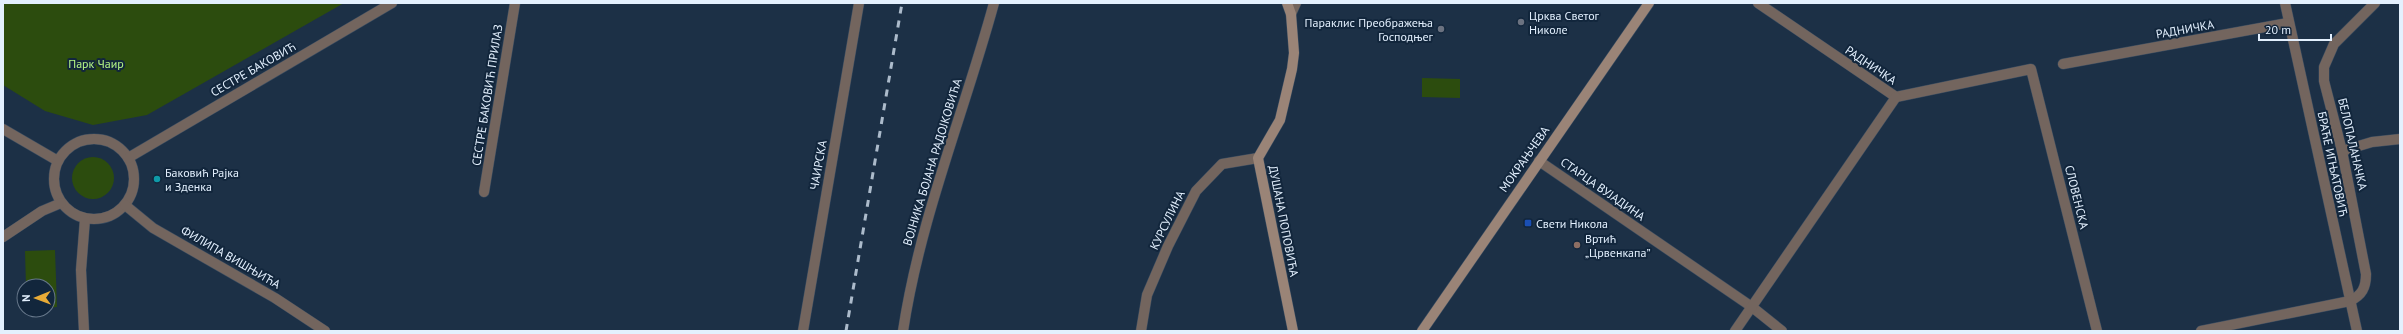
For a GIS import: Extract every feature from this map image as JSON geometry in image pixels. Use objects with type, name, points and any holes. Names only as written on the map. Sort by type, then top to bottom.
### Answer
[{"type":"street","name":"СЕСТРЕ БАКОВИЋ","points":[[128,158],[392,3]]},
{"type":"street","name":"СЕСТРЕ БАКОВИЋ ПРИЛАЗ","points":[[484,192],[515,3]]},
{"type":"street","name":"ЧАИРСКА","points":[[803,331],[860,3]]},
{"type":"street","name":"ВОЈНИКА БОЈАНА РАДОЈКОВИЋА","points":[[903,331],[909,291],[924,226],[994,3]]},
{"type":"street","name":"ДУШАНА ПОПОВИЋА","points":[[1287,3],[1291,14],[1294,53],[1292,69],[1280,120],[1258,158],[1293,331]]},
{"type":"street","points":[[1291,14],[1296,3]]},
{"type":"street","name":"МОКРАЊЧЕВА","points":[[1422,331],[1649,3]]},
{"type":"street","name":"РАДНИЧКА","points":[[1758,3],[1896,97],[2031,69]]},
{"type":"street","name":"БРАЋЕ ИГЊАТОВИЋ","points":[[2285,3],[2288,23],[2356,331]]},
{"type":"street","name":"БЕЛОПАЛАНАЧКА","points":[[2350,301],[2362,292],[2366,285],[2366,274],[2342,151],[2324,81],[2324,67],[2334,44],[2375,3]]},
{"type":"street","name":"РАДНИЧКА","points":[[2063,64],[2288,23]]},
{"type":"street","name":"СЛОВЕНСКА","points":[[2031,69],[2097,331]]},
{"type":"street","points":[[1735,331],[1896,97]]},
{"type":"street","points":[[3,129],[58,160]]},
{"type":"street","points":[[98,139],[110,142],[120,149],[128,158],[133,169],[134,182],[131,194],[125,204],[107,217],[85,219],[76,216],[62,203],[54,182],[58,160],[65,151],[75,144],[86,140],[98,139]]},
{"type":"street","points":[[2342,151],[2372,142],[2400,139]]},
{"type":"street","name":"КУРСУЛИНА","points":[[1141,331],[1147,295],[1168,246],[1196,191],[1222,164],[1258,158]]},
{"type":"street","name":"СТАРЦА ВУЈАДИНА","points":[[1539,161],[1752,307],[1782,331]]},
{"type":"street","points":[[3,236],[42,211],[62,203]]},
{"type":"street","name":"ФИЛИПА ВИШЊИЋА","points":[[125,204],[153,228],[275,298],[325,331]]},
{"type":"street","points":[[84,331],[81,270],[85,219]]},
{"type":"street","points":[[2201,331],[2350,301]]},
{"type":"green space","name":"Парк Чаир","points":[[3,3],[344,3],[147,115],[93,125],[45,111],[3,85]]},
{"type":"green space","points":[[1422,78],[1460,79],[1460,98],[1422,97]]},
{"type":"green space","points":[[89,157],[97,157],[108,163],[114,174],[114,182],[108,193],[97,199],[89,199],[78,193],[72,182],[72,174],[78,163]]},
{"type":"green space","points":[[55,250],[56,278],[26,278],[25,251]]},
{"type":"green space","points":[[56,278],[57,307],[56,307]]},
{"type":"railway","points":[[846,331],[902,3]]},
{"type":"place","name":"Црква Светог Николе","points":[[1521,22]]},
{"type":"place","name":"Параклис Преображења Господњег","points":[[1441,29]]},
{"type":"place","name":"Баковић Рајка и Зденка","points":[[157,179]]},
{"type":"place","name":"Свети Никола","points":[[1528,223]]},
{"type":"place","name":"Вртић „Црвенкапа”","points":[[1577,245]]}]
